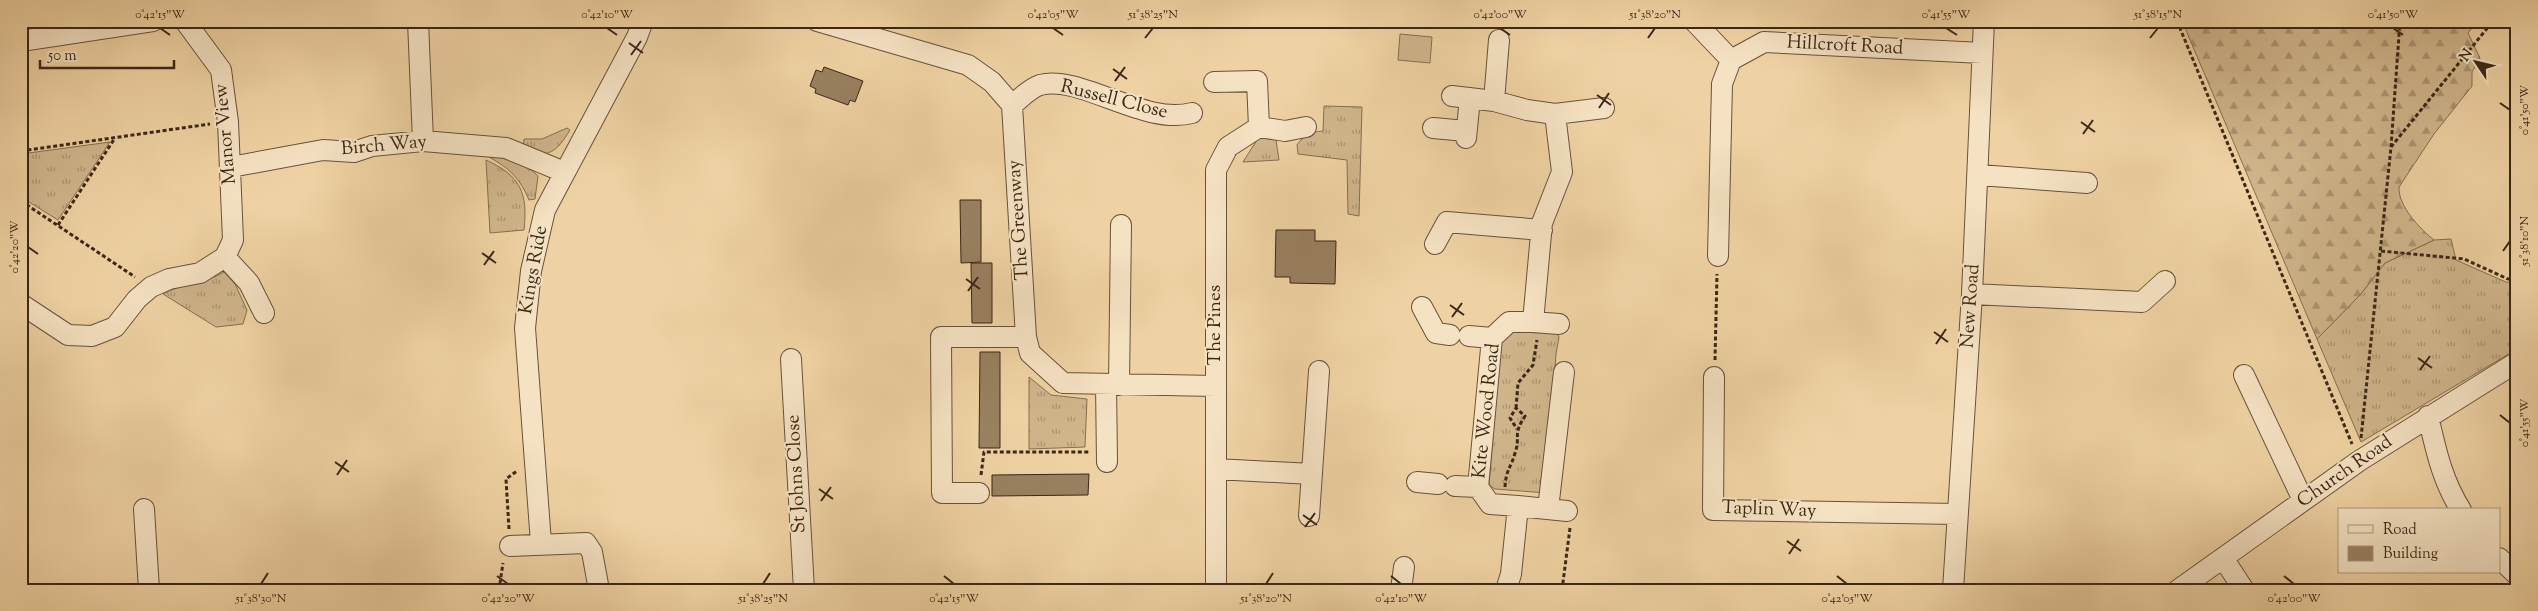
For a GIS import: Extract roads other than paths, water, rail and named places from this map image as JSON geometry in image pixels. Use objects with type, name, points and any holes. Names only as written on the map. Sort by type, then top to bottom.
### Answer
[{"type":"street","name":"Manor View","points":[[185,21],[221,70],[228,122],[231,167],[232,240],[225,257]]},
{"type":"street","points":[[418,21],[423,141]]},
{"type":"street","name":"Kings Ride","points":[[541,543],[525,328],[531,271],[545,210],[637,37],[643,21]]},
{"type":"street","points":[[817,21],[968,65],[992,82],[1012,105]]},
{"type":"street","points":[[1694,21],[1731,60],[1722,84],[1718,256]]},
{"type":"street","name":"New Road","points":[[1953,590],[1979,175],[1984,21]]},
{"type":"street","points":[[21,41],[148,22]]},
{"type":"street","points":[[1494,101],[1499,40]]},
{"type":"street","name":"Hillcroft Road","points":[[1731,60],[1764,42],[1982,53]]},
{"type":"street","points":[[1214,82],[1257,81],[1260,127],[1285,131],[1306,127]]},
{"type":"street","name":"Russell Close","points":[[1012,105],[1038,86],[1060,83],[1127,106],[1179,116],[1192,112]]},
{"type":"street","points":[[1433,128],[1466,135],[1461,97],[1494,101],[1526,110],[1555,114],[1604,108]]},
{"type":"street","name":"The Greenway","points":[[1012,105],[1026,337],[1030,353],[1063,383],[1215,386]]},
{"type":"street","points":[[1533,322],[1542,230],[1562,172],[1555,114]]},
{"type":"street","name":"The Pines","points":[[1216,590],[1216,170],[1228,147],[1260,127]]},
{"type":"street","name":"Birch Way","points":[[231,167],[323,150],[354,152],[372,146],[423,141],[506,148],[564,172]]},
{"type":"street","points":[[1979,175],[2087,184]]},
{"type":"street","points":[[1435,244],[1447,222],[1542,230]]},
{"type":"street","points":[[1107,457],[1113,385],[1121,225]]},
{"type":"street","points":[[21,304],[68,335],[92,336],[115,327],[137,299],[151,287],[169,279],[200,273],[225,257],[249,283],[264,313]]},
{"type":"street","points":[[1972,294],[2142,302],[2165,282]]},
{"type":"street","points":[[1422,308],[1436,333],[1492,338]]},
{"type":"street","name":"Kite Wood Road","points":[[1511,506],[1490,504],[1478,487],[1492,338],[1509,322],[1559,324]]},
{"type":"street","points":[[979,493],[942,493],[941,337],[1026,337]]},
{"type":"street","name":"St Johns Close","points":[[791,359],[804,590]]},
{"type":"street","name":"Church Road","points":[[2178,590],[2359,461],[2517,362]]},
{"type":"street","points":[[1309,516],[1319,371]]},
{"type":"street","points":[[1506,590],[1511,574],[1511,506],[1557,510],[1564,372]]},
{"type":"street","points":[[2244,375],[2303,500]]},
{"type":"street","name":"Taplin Way","points":[[1714,377],[1713,510],[1957,514]]},
{"type":"street","points":[[2428,416],[2440,468],[2448,488],[2460,508]]},
{"type":"street","points":[[1216,469],[1312,474]]},
{"type":"street","points":[[1417,482],[1478,487]]},
{"type":"street","points":[[144,509],[148,590]]},
{"type":"street","points":[[510,546],[541,543],[586,543],[592,552],[598,590]]},
{"type":"street","points":[[2223,558],[2244,590]]},
{"type":"street","points":[[2500,559],[2517,576]]},
{"type":"street","points":[[1401,590],[1404,567]]}]
